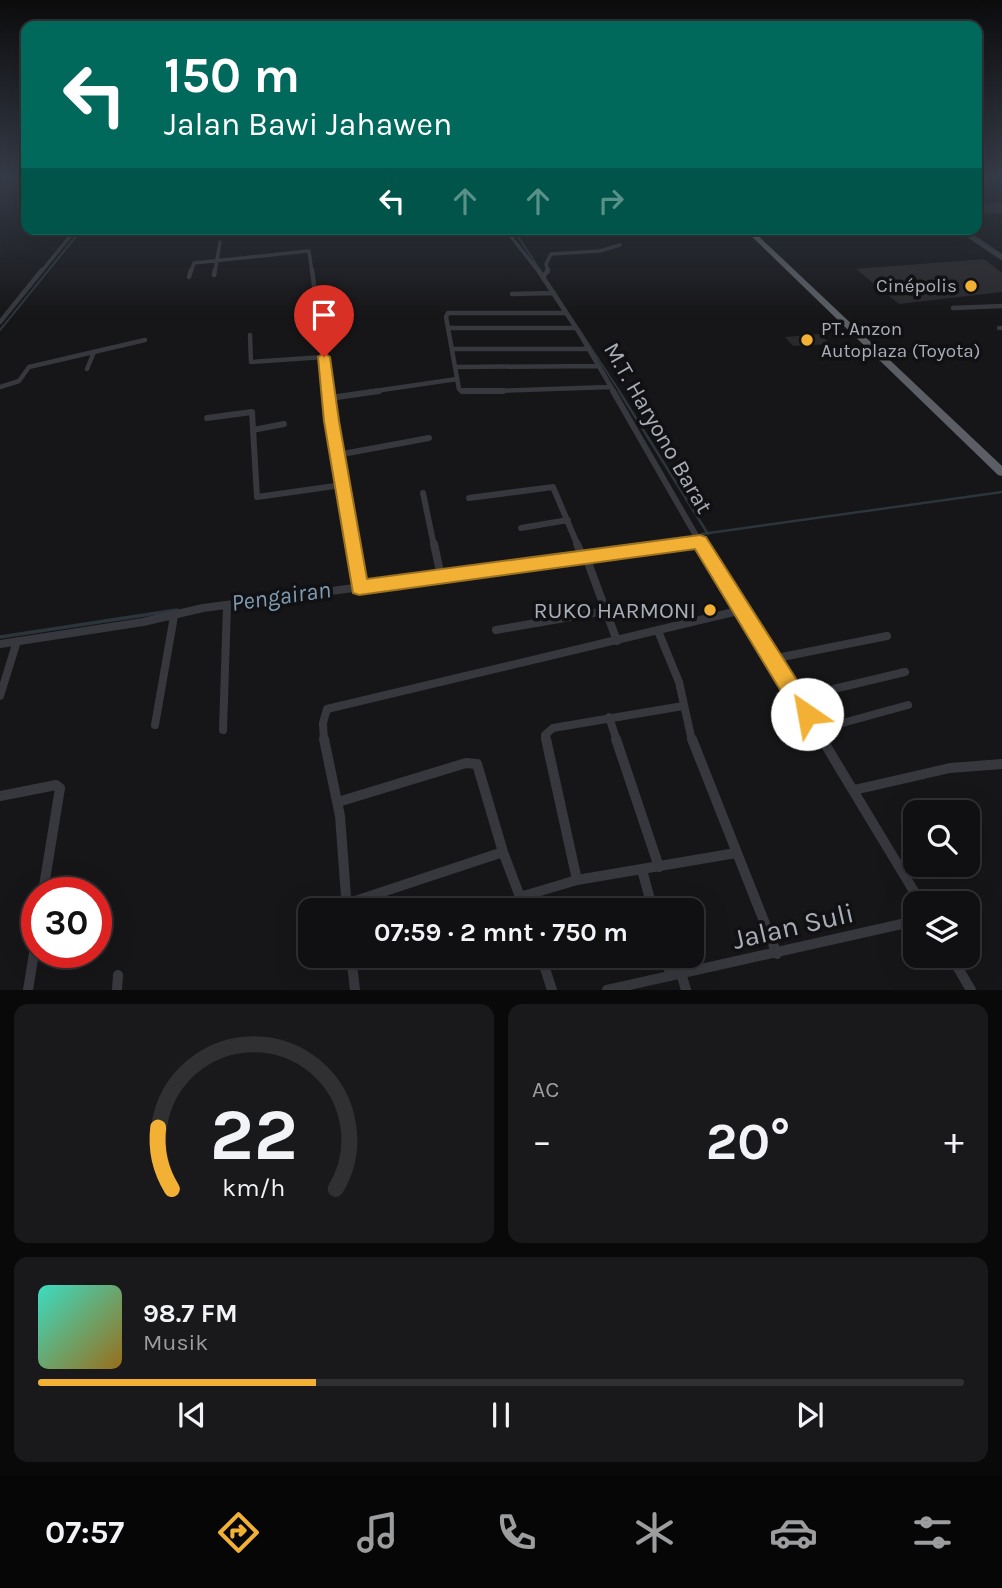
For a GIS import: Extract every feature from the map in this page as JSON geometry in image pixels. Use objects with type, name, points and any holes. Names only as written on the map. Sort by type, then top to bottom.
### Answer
[{"type":"highway","points":[[756,235],[948,417],[1002,464]]},
{"type":"highway","points":[[948,417],[1002,472]]},
{"type":"street","points":[[0,321],[71,235]]},
{"type":"street","name":"M.T. Haryono Barat","points":[[510,235],[554,293],[700,542],[914,891]]},
{"type":"street","points":[[968,235],[1002,257]]},
{"type":"street","points":[[214,275],[220,242]]},
{"type":"street","points":[[543,276],[548,272],[546,264],[551,254],[600,251],[620,246]]},
{"type":"street","points":[[189,276],[192,264],[308,250],[359,587]]},
{"type":"street","points":[[512,294],[554,293]]},
{"type":"street","points":[[953,308],[1002,306]]},
{"type":"street","points":[[566,313],[446,315],[459,390],[610,387]]},
{"type":"street","points":[[448,328],[575,328]]},
{"type":"street","points":[[250,335],[251,362],[324,357]]},
{"type":"street","points":[[0,387],[19,381],[29,367],[145,340]]},
{"type":"street","points":[[452,349],[588,349]]},
{"type":"street","points":[[87,369],[94,352]]},
{"type":"street","points":[[456,367],[598,366]]},
{"type":"street","points":[[337,397],[457,379]]},
{"type":"street","points":[[207,418],[249,411],[253,430],[257,497],[342,485]]},
{"type":"street","points":[[253,430],[284,424]]},
{"type":"street","points":[[337,455],[429,438]]},
{"type":"street","points":[[469,499],[553,487],[585,558],[617,640]]},
{"type":"street","points":[[423,493],[441,576]]},
{"type":"street","points":[[521,528],[568,520]]},
{"type":"street","points":[[0,644],[174,616],[203,608],[700,542]]},
{"type":"street","points":[[223,730],[227,606]]},
{"type":"street","points":[[345,898],[338,802],[329,768],[324,727],[324,712],[327,709],[742,610]]},
{"type":"street","points":[[496,630],[605,611]]},
{"type":"street","points":[[155,725],[174,616]]},
{"type":"street","points":[[658,631],[679,682],[694,748],[777,954]]},
{"type":"street","points":[[772,659],[887,636]]},
{"type":"street","points":[[0,696],[16,641]]},
{"type":"street","points":[[796,698],[905,672]]},
{"type":"street","points":[[817,730],[908,705]]},
{"type":"street","points":[[577,880],[545,735],[553,728],[683,706]]},
{"type":"street","points":[[609,717],[659,867]]},
{"type":"street","points":[[338,802],[474,762],[479,766],[503,852],[520,897],[577,880],[736,853]]},
{"type":"street","points":[[854,790],[941,770],[1002,764]]},
{"type":"street","points":[[0,796],[56,785],[60,788],[45,877]]},
{"type":"street","points":[[372,898],[503,852]]},
{"type":"street","points":[[642,870],[650,898]]},
{"type":"street","name":"Jalan Suli","points":[[607,989],[777,954],[903,923]]},
{"type":"street","points":[[28,989],[31,968]]},
{"type":"street","points":[[352,968],[355,989]]},
{"type":"street","points":[[545,968],[552,989]]},
{"type":"street","points":[[672,968],[686,989]]},
{"type":"street","points":[[958,968],[971,989]]},
{"type":"street","points":[[117,989],[118,975]]},
{"type":"building","points":[[984,259],[1002,273],[1002,292],[899,304],[856,269]]},
{"type":"building","name":"PT. Anzon Autoplaza (Toyota)","points":[[821,334],[830,344],[793,346],[785,337]]},
{"type":"waterway","points":[[0,330],[77,235]]},
{"type":"waterway","points":[[517,235],[620,392]]},
{"type":"waterway","points":[[973,235],[1002,255]]},
{"type":"waterway","points":[[619,391],[708,533]]},
{"type":"waterway","points":[[708,533],[1002,492]]},
{"type":"waterway","name":"Pengairan","points":[[702,534],[708,533]]},
{"type":"waterway","name":"Pengairan","points":[[630,546],[686,537]]},
{"type":"waterway","name":"Pengairan","points":[[531,561],[641,544]]},
{"type":"waterway","name":"Pengairan","points":[[0,637],[177,610]]},
{"type":"place","name":"Cinépolis","points":[[971,286]]},
{"type":"place","name":"PT. Anzon Autoplaza (Toyota)","points":[[807,340]]},
{"type":"place","name":"RUKO HARMONI","points":[[710,610]]},
{"type":"route","points":[[324,357],[331,421],[359,587],[700,542],[807,714]]}]
